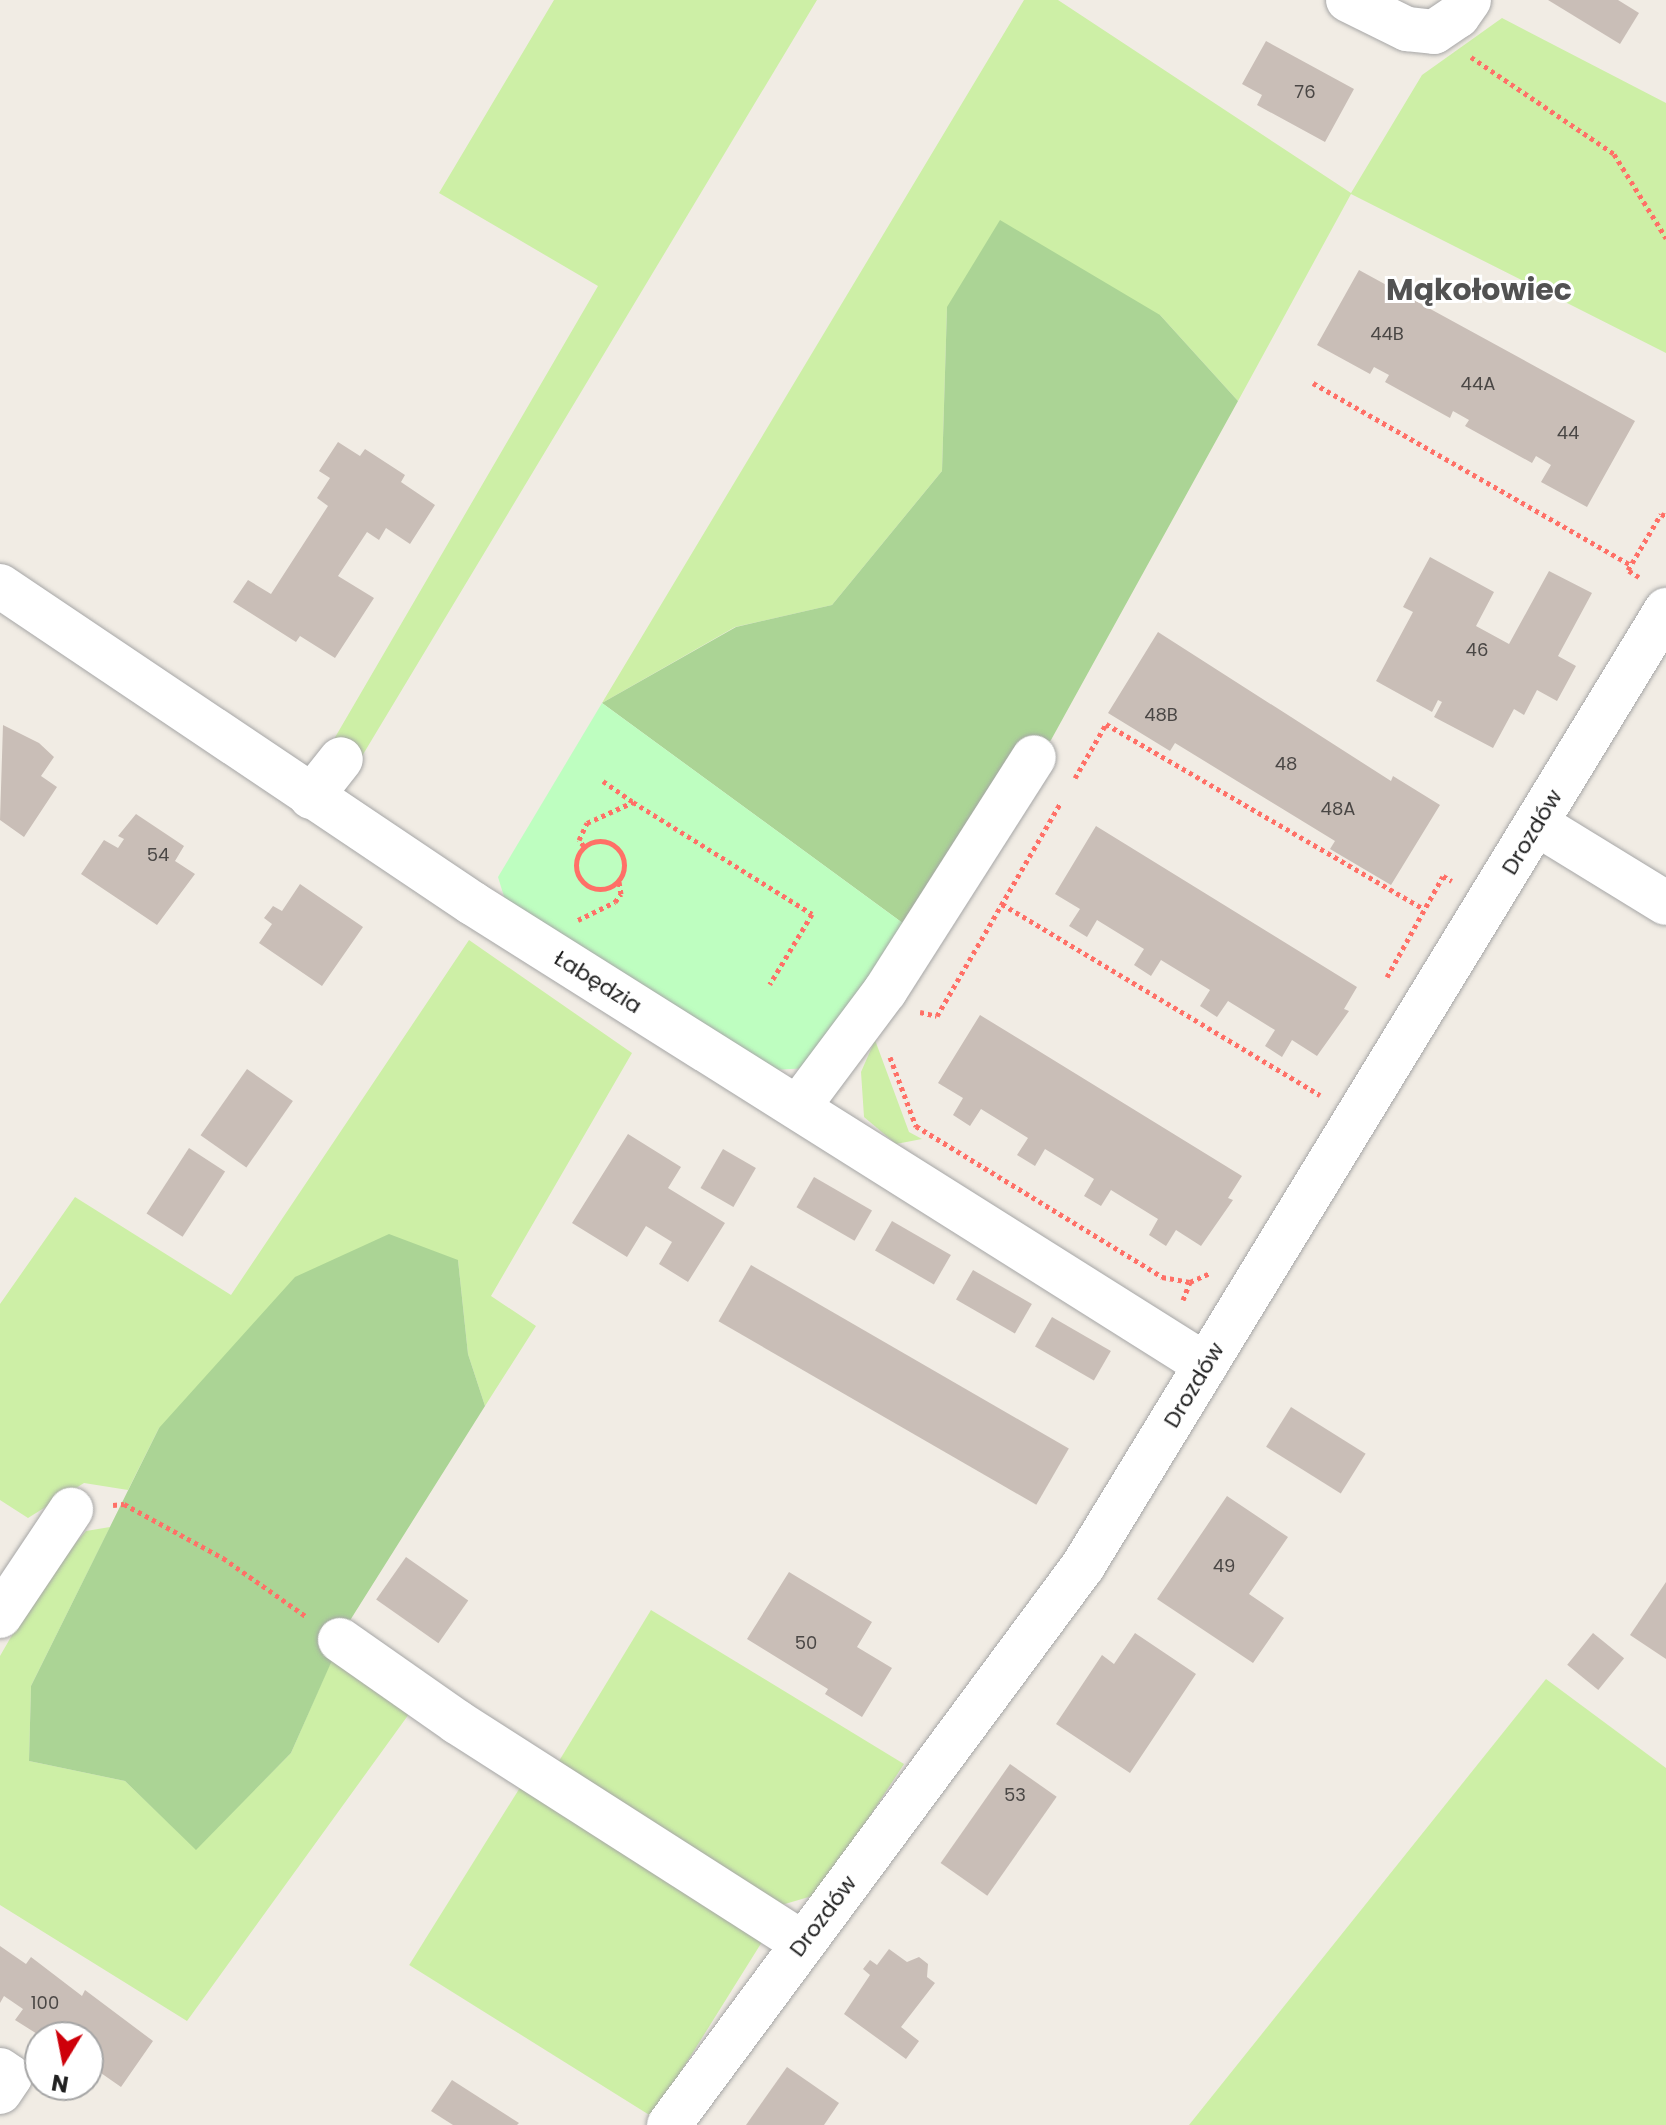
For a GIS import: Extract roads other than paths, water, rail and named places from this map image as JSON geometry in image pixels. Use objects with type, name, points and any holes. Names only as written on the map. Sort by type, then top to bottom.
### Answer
[{"type":"street","points":[[1348,0],[1407,29],[1434,32],[1458,16],[1469,0]]},
{"type":"street","name":"Łabędzia","points":[[0,586],[311,797],[534,942],[1206,1365]]},
{"type":"street","name":"Drozdów","points":[[669,2125],[1083,1566],[1666,610]]},
{"type":"street","points":[[799,1106],[885,991],[1034,757]]},
{"type":"street","points":[[311,797],[341,759]]},
{"type":"street","points":[[1537,824],[1666,903]]},
{"type":"street","points":[[0,1616],[71,1510]]},
{"type":"street","points":[[340,1640],[457,1722],[802,1943]]},
{"type":"street","points":[[0,2070],[10,2077],[0,2092]]},
{"type":"district","name":"Mąkołowiec","points":[[1479,290]]}]
